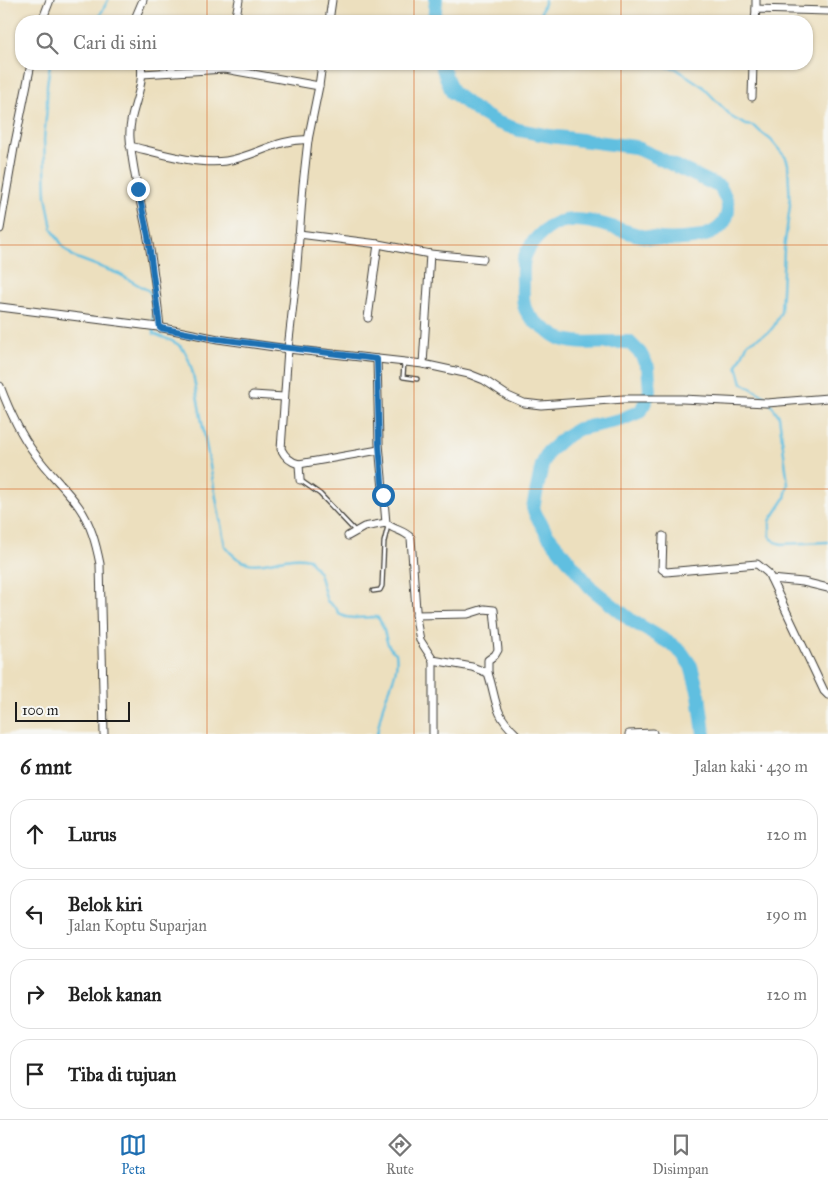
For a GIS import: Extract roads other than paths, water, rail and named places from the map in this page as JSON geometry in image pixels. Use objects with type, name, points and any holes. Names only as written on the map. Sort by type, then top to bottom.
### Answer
[{"type":"street","points":[[44,15],[50,0]]},
{"type":"street","points":[[137,15],[143,0]]},
{"type":"street","points":[[236,15],[239,0]]},
{"type":"street","points":[[330,15],[332,0]]},
{"type":"street","points":[[756,0],[756,15]]},
{"type":"street","points":[[756,9],[828,11]]},
{"type":"street","points":[[0,228],[30,70]]},
{"type":"street","points":[[142,70],[141,87],[129,127],[130,146],[148,236],[159,327]]},
{"type":"street","points":[[142,74],[162,70]]},
{"type":"street","points":[[244,70],[318,86]]},
{"type":"street","points":[[321,70],[308,140],[288,349],[281,449],[284,455],[292,462],[299,464],[380,450]]},
{"type":"street","points":[[752,70],[752,98]]},
{"type":"street","points":[[130,146],[211,162],[228,161],[289,140],[308,140]]},
{"type":"street","points":[[299,234],[378,244],[430,254],[483,259]]},
{"type":"street","points":[[368,318],[378,244]]},
{"type":"street","points":[[423,364],[430,254]]},
{"type":"street","points":[[0,307],[159,327],[218,339],[288,349],[423,364],[469,374],[484,380],[508,396],[524,403],[541,405],[624,399],[682,399],[767,403],[828,398]]},
{"type":"street","points":[[377,359],[380,450],[387,524]]},
{"type":"street","points":[[0,386],[29,446],[42,464],[79,506],[95,540],[100,564],[104,734]]},
{"type":"street","points":[[253,395],[284,397]]},
{"type":"street","points":[[299,464],[300,480]]},
{"type":"street","points":[[348,536],[364,527],[387,524],[411,538],[416,615],[420,640],[433,660],[433,734]]},
{"type":"street","points":[[662,536],[663,571],[671,572],[757,564],[768,573],[824,691],[828,695]]},
{"type":"street","points":[[771,579],[803,582],[828,588]]},
{"type":"street","points":[[416,615],[468,614],[484,609],[492,609],[495,613],[498,650],[488,660],[488,672],[498,712],[508,727],[516,734]]},
{"type":"street","points":[[433,660],[482,669],[488,672]]},
{"type":"street","points":[[629,734],[653,733]]},
{"type":"lane","points":[[404,363],[404,377],[417,379]]},
{"type":"lane","points":[[300,480],[320,494],[355,532]]},
{"type":"lane","points":[[373,591],[380,590],[382,586],[384,542],[387,524]]},
{"type":"waterway","points":[[100,15],[108,0]]},
{"type":"waterway","points":[[435,15],[436,0]]},
{"type":"waterway","points":[[540,15],[545,0]]},
{"type":"waterway","points":[[49,70],[44,139],[46,196],[52,229],[64,248],[74,257],[119,274],[149,291],[152,297],[154,334],[176,343],[185,351],[193,374],[225,546],[235,557],[255,564],[286,559],[309,559],[319,573],[327,601],[336,608],[339,614],[354,618],[377,617],[380,621],[387,641],[396,653],[397,660],[377,734]]},
{"type":"waterway","points":[[443,70],[452,92],[474,109],[496,122],[519,130],[550,136],[635,147],[720,187],[726,200],[728,213],[718,229],[709,234],[686,239],[651,238],[579,220],[569,220],[554,224],[538,236],[530,247],[524,259],[523,269],[525,309],[536,323],[556,337],[569,341],[586,343],[629,342],[640,353],[648,367],[650,391],[641,411],[620,420],[578,429],[565,437],[548,452],[542,465],[533,508],[547,534],[591,588],[632,621],[671,644],[682,653],[691,666],[699,695],[704,734]]},
{"type":"waterway","points":[[678,70],[702,86],[733,118],[746,125],[753,126],[771,140],[786,158],[788,164],[790,206],[784,249],[781,312],[769,332],[748,343],[737,366],[742,383],[766,397],[779,416],[788,484],[785,498],[770,521],[770,537],[775,542],[782,544],[828,542]]}]
